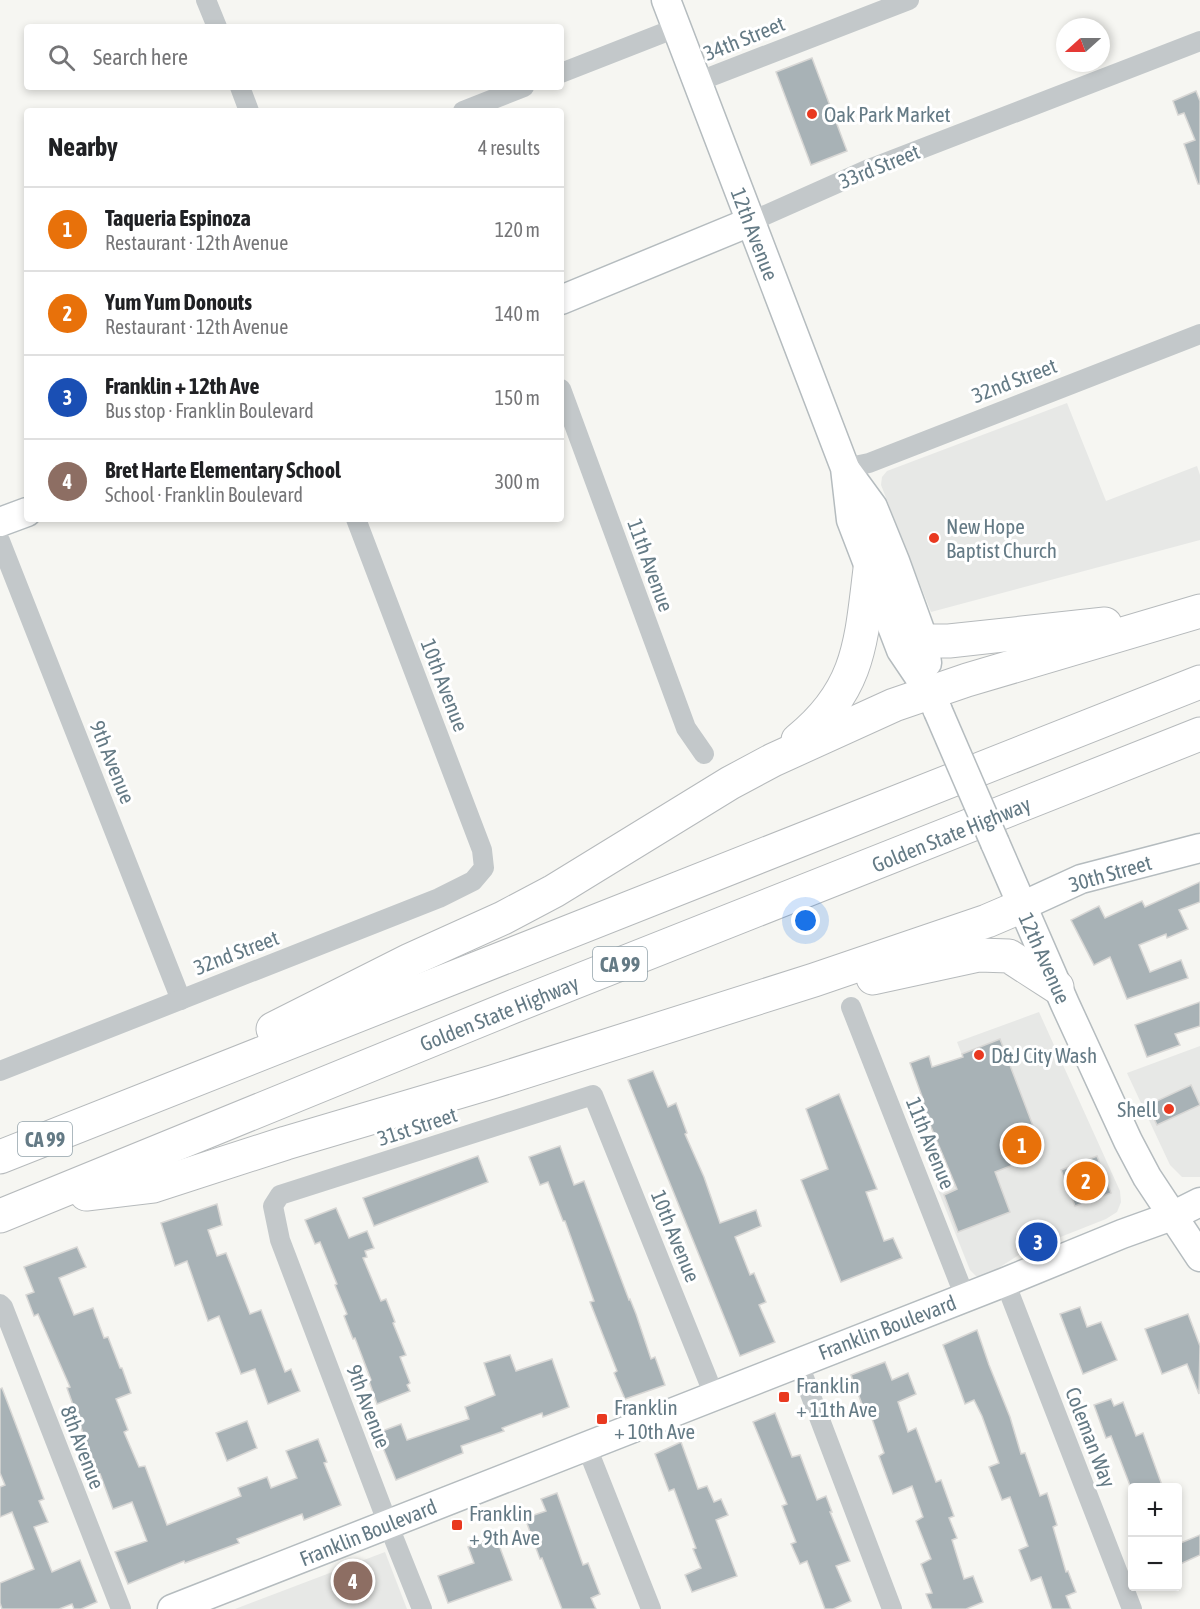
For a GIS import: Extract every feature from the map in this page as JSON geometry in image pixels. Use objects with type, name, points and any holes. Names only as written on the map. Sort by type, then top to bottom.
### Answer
[{"type":"highway","points":[[773,760],[810,731],[829,711],[845,686],[862,637],[870,569]]},
{"type":"highway","points":[[924,641],[949,641],[1195,613]]},
{"type":"highway","points":[[90,1122],[410,960],[503,918],[554,891],[730,783],[773,760],[894,705],[934,702],[967,680],[1195,613]]},
{"type":"highway","name":"CA 99","points":[[0,1157],[1200,682]]},
{"type":"highway","name":"Golden State Highway","points":[[0,1216],[512,1006],[1200,734]]},
{"type":"highway","points":[[43,1199],[153,1186],[286,1143],[503,1078],[814,980],[987,921],[1017,893]]},
{"type":"highway","points":[[814,980],[875,978],[980,955],[1009,956],[1058,987]]},
{"type":"main road","name":"12th Avenue","points":[[666,0],[844,468],[850,520],[901,650],[934,702],[1128,1141],[1147,1177],[1200,1257]]},
{"type":"main road","name":"33rd Street","points":[[564,299],[750,222]]},
{"type":"main road","name":"12th Avenue","points":[[844,468],[873,507],[895,561],[924,641],[934,702]]},
{"type":"main road","points":[[0,522],[24,513]]},
{"type":"main road","name":"30th Street","points":[[1017,893],[1200,848]]},
{"type":"main road","name":"Franklin Boulevard","points":[[172,1609],[1172,1216],[1200,1202]]},
{"type":"street","points":[[206,0],[216,24]]},
{"type":"street","name":"34th Street","points":[[697,82],[909,0]]},
{"type":"street","name":"34th Street","points":[[564,72],[676,28]]},
{"type":"street","name":"33rd Street","points":[[750,222],[869,169],[1200,41]]},
{"type":"street","points":[[241,90],[248,108]]},
{"type":"street","points":[[471,108],[516,90]]},
{"type":"street","name":"32nd Street","points":[[844,468],[869,463],[1200,334]]},
{"type":"street","name":"11th Avenue","points":[[564,397],[686,728],[704,753]]},
{"type":"street","name":"10th Avenue","points":[[357,522],[482,850],[484,868]]},
{"type":"street","name":"9th Avenue","points":[[0,541],[181,1000]]},
{"type":"street","name":"32nd Street","points":[[0,1071],[439,898],[473,880],[484,868]]},
{"type":"street","name":"11th Avenue","points":[[851,1007],[965,1297]]},
{"type":"street","name":"10th Avenue","points":[[593,1095],[714,1395]]},
{"type":"street","name":"31st Street","points":[[275,1219],[273,1206],[280,1195],[593,1095]]},
{"type":"street","name":"9th Avenue","points":[[275,1219],[280,1240],[422,1609]]},
{"type":"street","name":"Coleman Way","points":[[1005,1282],[1132,1609]]},
{"type":"street","name":"8th Avenue","points":[[0,1304],[121,1609]]},
{"type":"street","points":[[798,1362],[892,1609]]},
{"type":"street","points":[[586,1445],[651,1609]]},
{"type":"shaded area","points":[[1067,403],[1106,501],[1197,466],[1200,475],[1200,540],[931,612],[881,485],[882,477],[887,471]]},
{"type":"shaded area","points":[[1039,1012],[1120,1191],[1121,1202],[1117,1212],[1106,1219],[1025,1251],[986,1276],[976,1276],[970,1270],[936,1185],[1002,1159],[957,1042]]},
{"type":"shaded area","points":[[1200,1046],[1200,1177],[1182,1177],[1170,1165],[1127,1073]]},
{"type":"shaded area","points":[[385,1552],[407,1609],[235,1609]]},
{"type":"building","points":[[812,58],[847,151],[811,165],[776,72]]},
{"type":"building","points":[[1196,91],[1200,101],[1200,184],[1198,184],[1184,144],[1195,140],[1184,113],[1178,115],[1173,101]]},
{"type":"building","points":[[1200,882],[1200,902],[1179,910],[1188,929],[1167,938],[1166,934],[1139,945],[1150,972],[1181,960],[1188,978],[1127,999],[1110,957],[1094,965],[1071,920],[1099,906],[1105,918],[1142,901],[1145,907]]},
{"type":"building","points":[[1200,1002],[1200,1026],[1175,1034],[1180,1045],[1147,1057],[1135,1025]]},
{"type":"building","points":[[1000,1039],[1035,1131],[1023,1161],[995,1172],[1010,1212],[958,1232],[944,1195],[957,1189],[921,1103],[924,1102],[910,1063],[929,1056],[932,1067],[963,1057],[962,1054]]},
{"type":"building","points":[[653,1071],[668,1107],[676,1103],[687,1133],[685,1134],[704,1177],[720,1223],[756,1210],[761,1226],[735,1237],[750,1275],[754,1273],[766,1302],[759,1305],[775,1342],[740,1356],[628,1080]]},
{"type":"building","points":[[1191,1085],[1200,1105],[1157,1125],[1148,1105]]},
{"type":"building","points":[[839,1094],[877,1189],[866,1192],[884,1241],[893,1238],[902,1258],[841,1282],[801,1180],[828,1169],[806,1109]]},
{"type":"building","points":[[560,1146],[574,1185],[584,1181],[636,1314],[651,1359],[655,1357],[665,1385],[625,1399],[614,1373],[617,1371],[590,1302],[594,1301],[565,1221],[563,1221],[548,1182],[540,1185],[529,1157]]},
{"type":"building","points":[[478,1156],[488,1182],[374,1226],[363,1198]]},
{"type":"building","points":[[1097,1156],[1111,1193],[1075,1206],[1061,1170]]},
{"type":"building","points":[[217,1204],[222,1225],[208,1230],[217,1256],[226,1253],[250,1314],[261,1310],[285,1372],[291,1369],[300,1391],[268,1404],[255,1369],[241,1374],[219,1316],[208,1321],[187,1261],[175,1266],[161,1223]]},
{"type":"building","points":[[336,1208],[349,1238],[367,1231],[374,1248],[365,1251],[367,1257],[363,1258],[381,1301],[386,1299],[406,1355],[400,1357],[410,1383],[407,1385],[410,1391],[377,1404],[369,1381],[371,1380],[344,1316],[347,1314],[335,1285],[337,1284],[320,1242],[315,1244],[305,1220]]},
{"type":"building","points":[[77,1247],[86,1267],[59,1278],[74,1315],[93,1308],[104,1338],[108,1337],[120,1368],[122,1368],[131,1393],[116,1399],[128,1430],[124,1432],[139,1467],[145,1466],[167,1525],[241,1496],[238,1488],[267,1477],[271,1488],[297,1478],[286,1451],[318,1439],[327,1462],[324,1463],[341,1505],[304,1520],[302,1514],[237,1539],[239,1543],[185,1563],[184,1561],[128,1584],[115,1552],[147,1541],[132,1502],[113,1509],[100,1474],[96,1475],[86,1451],[89,1450],[67,1388],[70,1387],[38,1314],[34,1316],[26,1295],[34,1292],[24,1267]]},
{"type":"building","points":[[1080,1307],[1087,1327],[1101,1322],[1117,1360],[1083,1374],[1060,1314]]},
{"type":"building","points":[[1188,1314],[1200,1346],[1199,1394],[1187,1364],[1162,1374],[1145,1329]]},
{"type":"building","points":[[977,1330],[1010,1417],[1021,1454],[1025,1453],[1040,1496],[1047,1493],[1057,1525],[1053,1527],[1066,1572],[1068,1571],[1076,1592],[1066,1596],[1071,1609],[1052,1609],[1041,1577],[1031,1581],[1019,1550],[1028,1546],[1010,1497],[1002,1500],[989,1467],[999,1463],[982,1416],[974,1400],[965,1404],[943,1345]]},
{"type":"building","points":[[510,1355],[516,1371],[552,1359],[569,1407],[543,1417],[542,1413],[502,1428],[504,1431],[461,1446],[463,1453],[396,1480],[377,1433],[401,1424],[407,1440],[469,1419],[465,1407],[495,1395],[484,1363]]},
{"type":"building","points":[[885,1362],[892,1380],[908,1373],[916,1394],[898,1402],[908,1432],[916,1428],[936,1482],[941,1480],[954,1516],[949,1518],[957,1538],[952,1540],[964,1579],[973,1576],[983,1602],[966,1609],[932,1609],[926,1594],[932,1593],[921,1564],[931,1559],[916,1521],[923,1517],[912,1486],[893,1494],[879,1456],[884,1453],[870,1413],[866,1415],[851,1375]]},
{"type":"building","points":[[2,1388],[44,1499],[39,1501],[48,1522],[34,1527],[52,1572],[80,1560],[97,1602],[81,1609],[74,1609],[72,1604],[59,1609],[2,1609],[0,1583],[34,1569],[12,1512],[0,1517],[0,1487],[5,1485],[0,1473],[0,1389]]},
{"type":"building","points":[[1111,1399],[1114,1406],[1123,1402],[1136,1436],[1143,1433],[1161,1483],[1129,1483],[1111,1436],[1106,1438],[1094,1405]]},
{"type":"building","points":[[775,1413],[792,1457],[800,1455],[817,1500],[826,1496],[850,1561],[836,1566],[851,1601],[833,1609],[825,1609],[807,1561],[800,1564],[791,1544],[796,1542],[782,1506],[787,1504],[753,1422]]},
{"type":"building","points":[[247,1421],[257,1448],[227,1461],[216,1433]]},
{"type":"building","points":[[681,1442],[698,1489],[707,1486],[714,1502],[721,1499],[728,1515],[716,1520],[737,1576],[692,1592],[685,1575],[701,1568],[693,1549],[696,1548],[674,1489],[669,1491],[655,1454]]},
{"type":"building","points":[[557,1493],[583,1565],[588,1563],[600,1594],[591,1598],[596,1609],[562,1609],[525,1518],[546,1511],[541,1499]]},
{"type":"building","points":[[1200,1535],[1200,1555],[1182,1563],[1182,1542]]},
{"type":"building","points":[[496,1537],[512,1580],[448,1603],[438,1576],[474,1563],[468,1547]]},
{"type":"place","name":"Oak Park Market","points":[[812,114]]},
{"type":"place","name":"New Hope Baptist Church","points":[[934,538]]},
{"type":"place","name":"D&J City Wash","points":[[979,1055]]},
{"type":"place","name":"Shell","points":[[1169,1109]]},
{"type":"place","name":"Taqueria Espinoza","points":[[1022,1145]]},
{"type":"place","name":"Yum Yum Donouts","points":[[1086,1181]]},
{"type":"place","name":"Franklin + 12th Ave","points":[[1038,1242]]},
{"type":"place","name":"Franklin + 11th Ave","points":[[784,1397]]},
{"type":"place","name":"Franklin + 10th Ave","points":[[602,1419]]},
{"type":"place","name":"Franklin + 9th Ave","points":[[457,1525]]},
{"type":"place","name":"Bret Harte Elementary School","points":[[353,1581]]}]
